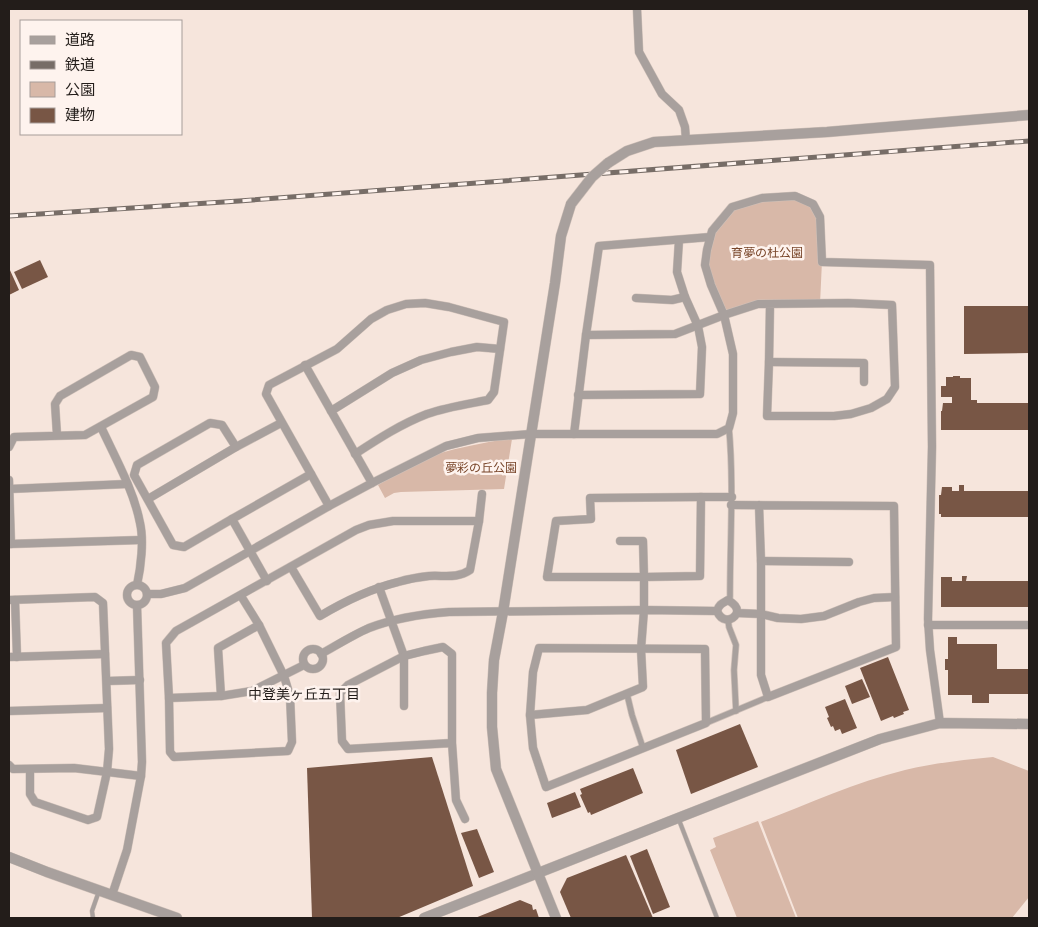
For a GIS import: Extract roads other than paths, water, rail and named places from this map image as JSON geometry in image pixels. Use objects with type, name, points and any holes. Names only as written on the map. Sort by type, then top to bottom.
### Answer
[{"type":"street","points":[[637,9],[639,52],[662,94],[679,110],[685,127],[686,140]]},
{"type":"street","points":[[556,918],[496,769],[492,727],[492,694],[494,660],[561,236],[571,204],[592,177],[608,163],[627,151],[654,142],[827,132],[1029,115]]},
{"type":"street","points":[[728,600],[734,603],[738,609],[735,618],[728,620],[722,618],[717,611],[718,606],[730,597],[732,501],[729,428],[733,413],[733,354],[724,315],[705,265],[707,250],[712,231],[732,206],[762,198],[795,196],[813,204],[820,217],[822,262],[930,264],[932,447],[928,625],[940,724]]},
{"type":"street","points":[[574,434],[599,246],[710,237]]},
{"type":"street","points":[[578,395],[700,394],[702,348],[698,326],[685,298],[677,272],[679,240]]},
{"type":"street","points":[[636,298],[672,300],[685,298]]},
{"type":"street","points":[[329,506],[266,394],[269,385],[338,349],[371,319],[387,310],[406,304],[424,303],[449,307],[504,322],[494,392],[488,400],[454,406],[427,414],[396,428],[355,454]]},
{"type":"street","points":[[586,335],[675,334],[758,304],[892,305],[895,387],[887,399],[871,408],[851,414],[834,416],[767,416],[770,305]]},
{"type":"street","points":[[331,411],[392,373],[421,360],[478,347],[500,349]]},
{"type":"street","points":[[9,447],[14,437],[85,435],[153,397],[155,388],[140,357],[131,356],[60,396],[55,404],[57,435]]},
{"type":"street","points":[[769,362],[864,363],[864,382]]},
{"type":"street","points":[[305,365],[372,483]]},
{"type":"street","points":[[236,447],[222,425],[210,423],[137,465],[134,475],[174,545],[184,547],[311,474]]},
{"type":"street","points":[[148,499],[281,423]]},
{"type":"street","points":[[101,427],[136,506],[141,525],[142,540],[138,584]]},
{"type":"street","points":[[147,594],[161,594],[185,588],[329,506],[446,446],[478,438],[530,434],[717,434],[729,428]]},
{"type":"street","points":[[9,480],[10,544],[142,540]]},
{"type":"street","points":[[9,489],[127,484]]},
{"type":"street","points":[[291,567],[320,616],[358,595],[379,587],[428,576],[462,575],[470,570],[482,494]]},
{"type":"street","points":[[701,497],[700,576],[547,577],[556,521],[591,519],[590,498],[701,497],[759,505],[894,506],[896,647],[768,697],[736,711],[706,723],[643,748],[546,787],[533,748],[530,715],[533,672],[538,648],[705,649],[706,723]]},
{"type":"street","points":[[759,505],[762,560],[761,676],[768,697]]},
{"type":"street","points":[[232,519],[267,580]]},
{"type":"street","points":[[241,596],[259,625],[284,676],[290,696],[292,742],[288,751],[174,757],[170,752],[166,643],[176,631],[356,530],[369,525],[393,521],[479,521]]},
{"type":"street","points":[[530,715],[587,710],[643,687],[641,649],[644,610],[643,541],[620,541]]},
{"type":"street","points":[[762,560],[849,562]]},
{"type":"street","points":[[138,584],[143,586],[147,594],[146,600],[137,605],[129,600],[127,594],[131,586],[138,584]]},
{"type":"street","points":[[379,587],[404,656],[404,706]]},
{"type":"street","points":[[17,657],[12,600],[95,597],[103,603],[109,749],[97,817],[88,820],[35,802],[30,794],[30,770]]},
{"type":"street","points":[[737,614],[761,614],[778,618],[801,619],[824,616],[874,598],[895,597]]},
{"type":"street","points":[[112,895],[127,850],[141,776],[137,605]]},
{"type":"street","points":[[321,654],[368,629],[391,621],[441,612],[717,611]]},
{"type":"street","points":[[728,620],[736,645],[734,670],[736,711]]},
{"type":"street","points":[[220,696],[218,648],[259,625]]},
{"type":"street","points":[[928,625],[1029,625]]},
{"type":"street","points":[[452,743],[348,749],[342,741],[340,693],[348,685],[404,656],[443,648],[452,654],[452,743],[456,800],[465,819]]},
{"type":"street","points":[[307,650],[316,650],[321,654],[322,664],[316,668],[310,669],[304,665],[302,659],[307,650]]},
{"type":"street","points":[[9,657],[105,654]]},
{"type":"street","points":[[169,698],[220,696],[252,691],[304,665]]},
{"type":"street","points":[[107,681],[140,680]]},
{"type":"street","points":[[626,694],[643,748]]},
{"type":"street","points":[[9,711],[106,708]]},
{"type":"street","points":[[424,918],[880,739],[940,724],[1029,724]]},
{"type":"street","points":[[9,765],[13,769],[74,768],[141,776]]},
{"type":"street","points":[[9,857],[178,918]]},
{"type":"lane","points":[[678,818],[717,918]]},
{"type":"lane","points":[[93,918],[92,910],[99,890]]},
{"type":"railway","points":[[9,216],[239,201],[1029,141]]},
{"type":"district","name":"中登美ヶ丘五丁目","points":[[304,694]]},
{"type":"park label","name":"育夢の杜公園","points":[[767,252]]},
{"type":"park label","name":"夢彩の丘公園","points":[[481,467]]}]
